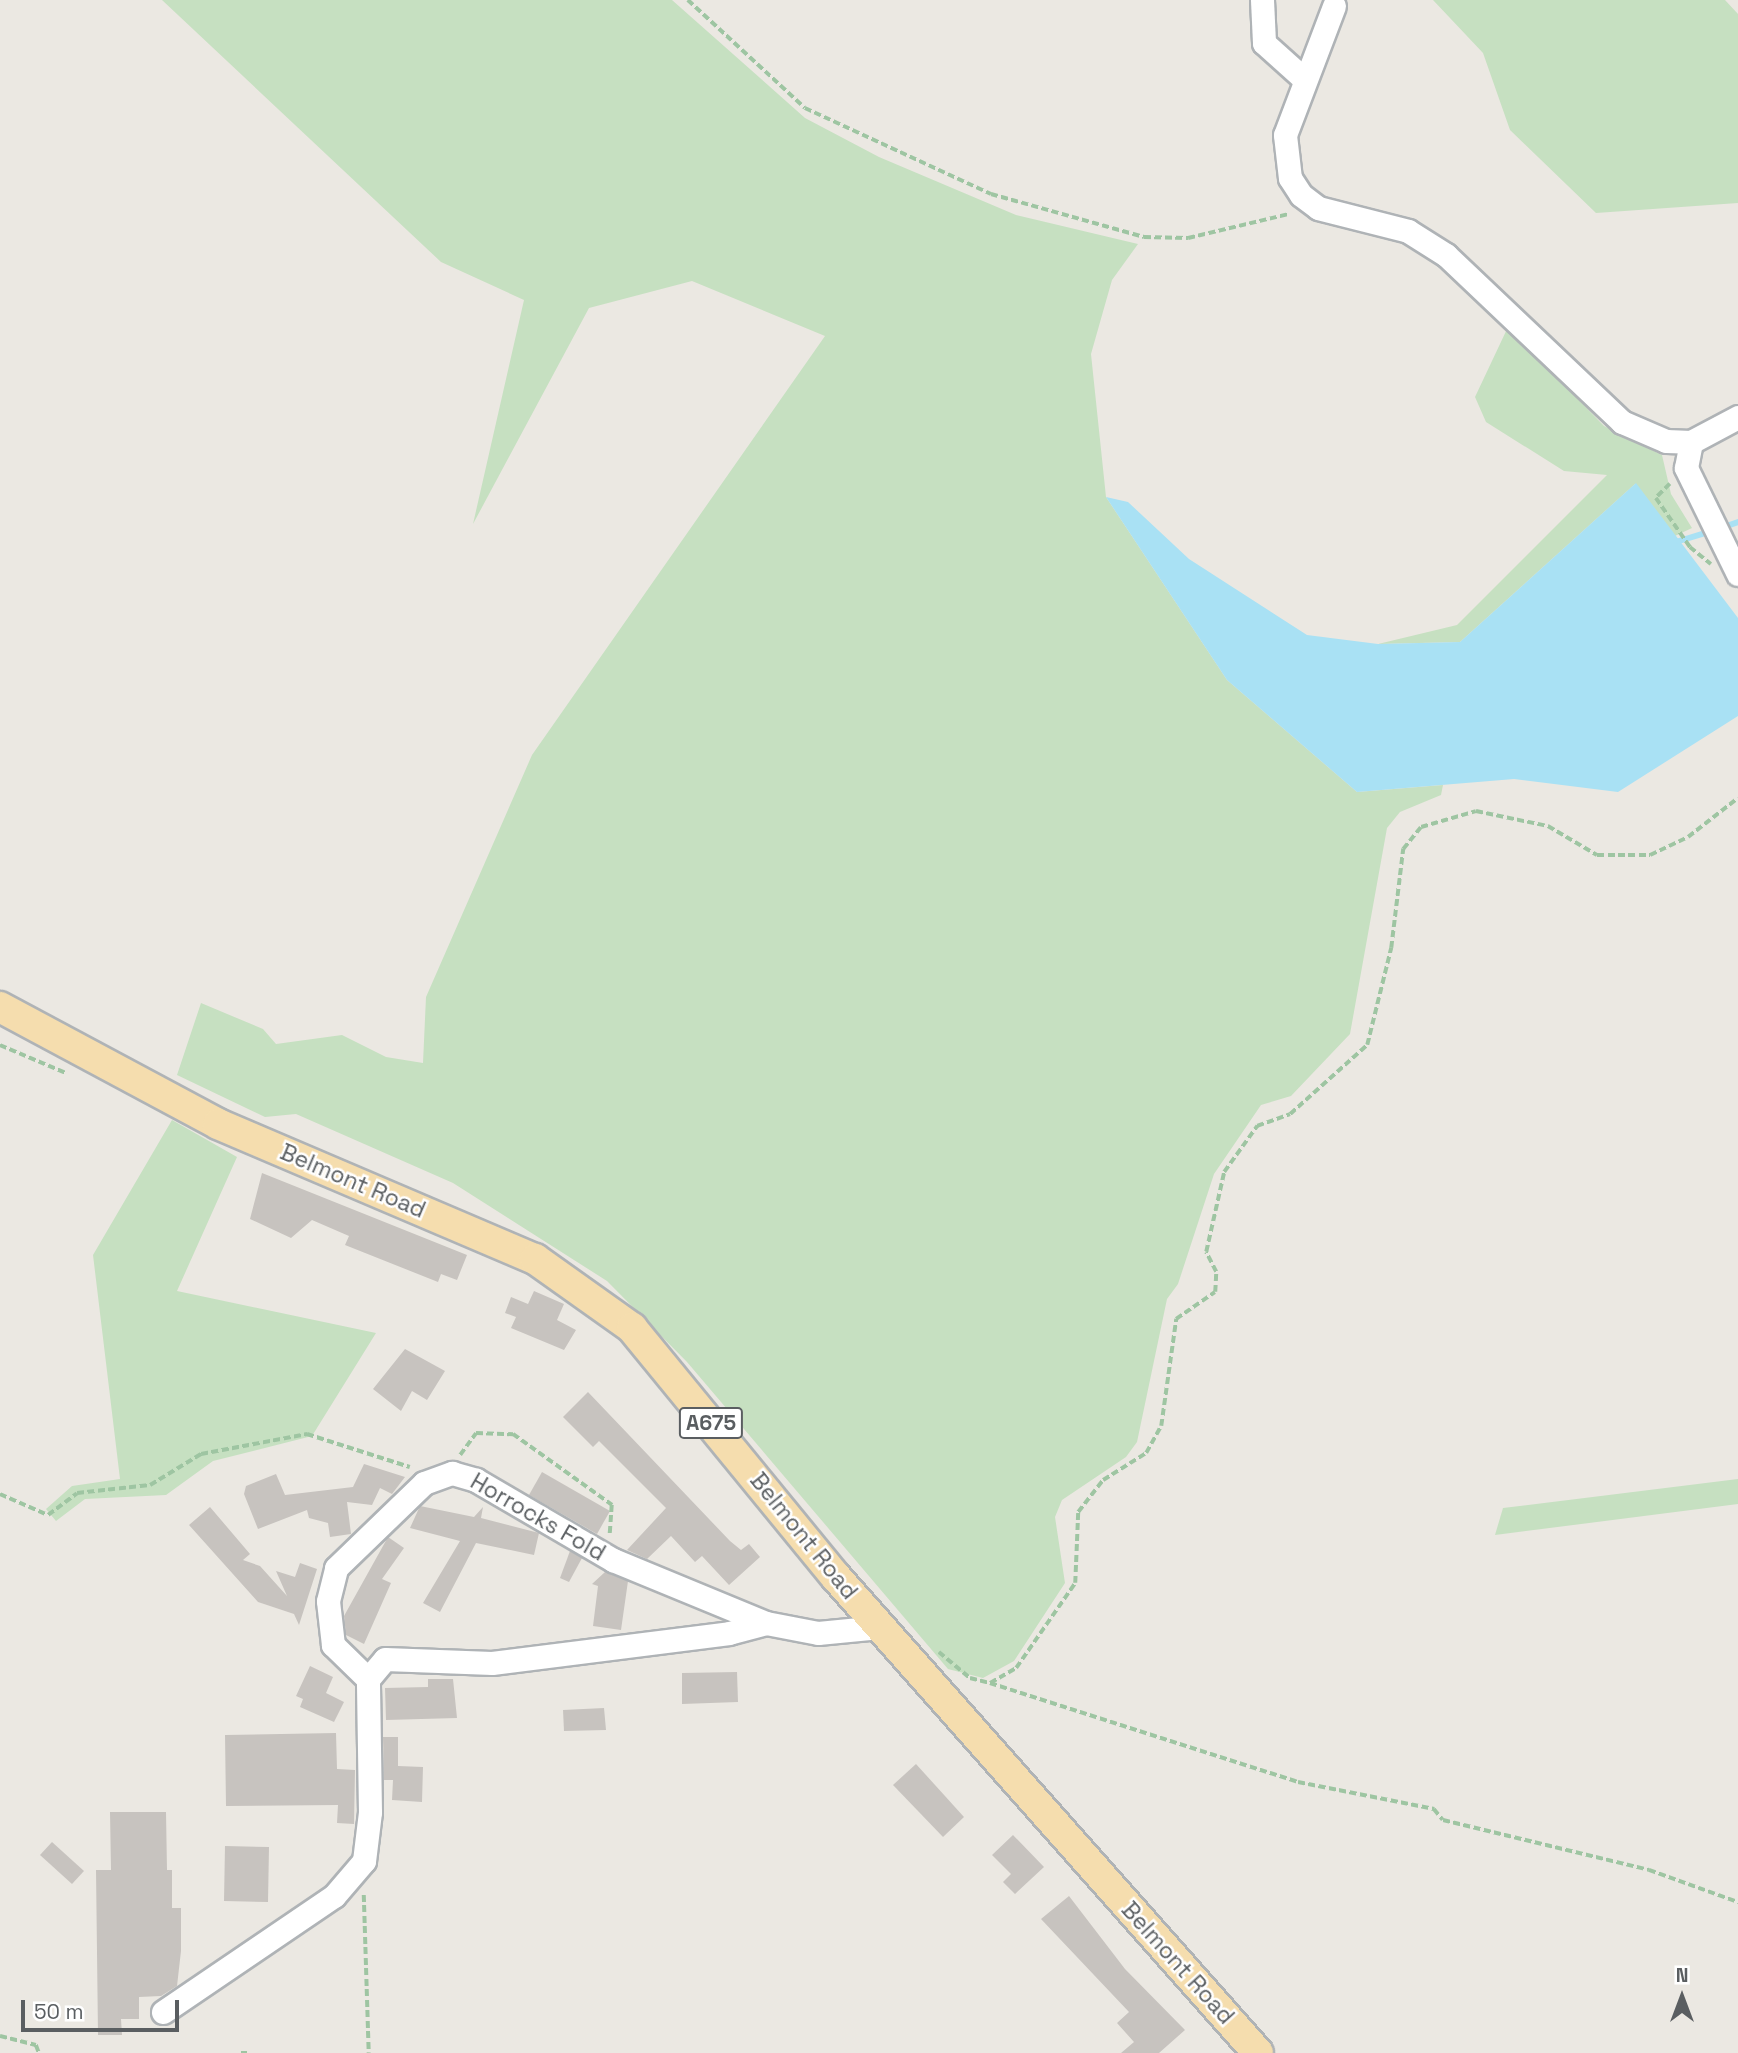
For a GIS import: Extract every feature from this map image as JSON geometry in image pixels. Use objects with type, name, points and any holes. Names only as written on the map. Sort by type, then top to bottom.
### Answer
[{"type":"main road","name":"Belmont Road","points":[[0,1007],[218,1124],[535,1259],[584,1289],[669,1370],[880,1627],[1258,2053]]},
{"type":"street","points":[[1262,0],[1264,43],[1304,78]]},
{"type":"street","points":[[1334,6],[1291,106],[1284,155],[1301,195],[1318,208],[1408,231],[1487,289],[1622,422],[1666,441],[1691,442],[1738,417]]},
{"type":"street","points":[[1691,442],[1686,468],[1738,574]]},
{"type":"street","name":"Horrocks Fold","points":[[766,1623],[729,1633],[492,1662],[396,1656],[375,1667],[368,1679],[332,1645],[331,1584],[336,1568],[431,1480],[456,1474],[603,1554],[766,1623],[818,1633],[880,1627]]},
{"type":"street","points":[[163,2012],[334,1896],[364,1861],[370,1812],[368,1679]]},
{"type":"path","points":[[688,0],[805,108],[991,194],[1144,237],[1188,238],[1318,208]]},
{"type":"path","points":[[1686,468],[1656,498],[1690,547]]},
{"type":"path","points":[[990,1682],[1016,1668],[1075,1583],[1078,1512],[1103,1480],[1146,1453],[1161,1426],[1176,1319],[1214,1292],[1216,1272],[1206,1252],[1224,1172],[1257,1126],[1290,1114],[1367,1045],[1391,948],[1404,849],[1421,827],[1476,811],[1548,826],[1597,855],[1650,855],[1688,837],[1738,798]]},
{"type":"path","points":[[456,1474],[466,1440],[476,1433],[513,1434],[612,1505],[615,1520],[603,1554]]},
{"type":"path","points":[[0,1494],[48,1515],[78,1493],[150,1485],[201,1454],[307,1434],[410,1466],[431,1480]]},
{"type":"path","points":[[932,1646],[970,1678],[990,1682],[1298,1782],[1434,1809],[1443,1820],[1649,1870],[1738,1902]]},
{"type":"path","points":[[364,1861],[369,2053]]},
{"type":"path","points":[[0,2036],[36,2045],[39,2053]]},
{"type":"path","points":[[241,2053],[247,2053]]},
{"type":"green space","points":[[162,0],[672,0],[805,118],[879,157],[1016,215],[1138,244],[1112,280],[1091,354],[1106,497],[1227,680],[1357,792],[1443,785],[1441,795],[1400,812],[1387,828],[1350,1034],[1291,1096],[1261,1105],[1214,1174],[1178,1284],[1167,1299],[1137,1442],[1126,1457],[1062,1500],[1055,1517],[1065,1583],[1014,1661],[983,1678],[948,1669],[687,1362],[607,1281],[453,1183],[296,1114],[265,1117],[177,1075],[201,1003],[263,1029],[276,1044],[342,1035],[386,1057],[423,1063],[426,997],[532,755],[825,336],[692,281],[589,308],[473,524],[524,300],[441,262]]},
{"type":"green space","points":[[1433,0],[1725,0],[1738,14],[1738,203],[1596,213],[1510,130],[1483,53]]},
{"type":"green space","points":[[1508,327],[1604,426],[1662,455],[1671,494],[1692,528],[1675,536],[1635,484],[1460,642],[1378,644],[1457,625],[1607,475],[1564,471],[1486,422],[1475,397]]},
{"type":"green space","points":[[172,1120],[237,1157],[177,1291],[376,1333],[312,1436],[213,1461],[166,1495],[85,1499],[56,1521],[46,1509],[72,1486],[120,1479],[93,1255]]},
{"type":"green space","points":[[1738,1479],[1738,1504],[1495,1535],[1503,1508]]},
{"type":"water","points":[[1636,483],[1738,618],[1738,716],[1618,792],[1514,779],[1357,792],[1227,680],[1106,497],[1128,502],[1189,559],[1307,635],[1378,644],[1460,642]]},
{"type":"building","points":[[262,1173],[467,1255],[457,1280],[441,1274],[438,1282],[345,1245],[349,1236],[312,1220],[291,1238],[250,1219]]},
{"type":"building","points":[[534,1291],[564,1304],[557,1320],[576,1330],[564,1350],[511,1328],[516,1317],[505,1313],[511,1297],[528,1304]]},
{"type":"building","points":[[405,1349],[445,1371],[427,1400],[412,1391],[401,1411],[373,1389]]},
{"type":"building","points":[[588,1392],[730,1541],[741,1550],[749,1544],[760,1557],[729,1585],[702,1556],[695,1562],[671,1536],[647,1559],[627,1550],[666,1508],[599,1441],[593,1447],[563,1417]]},
{"type":"building","points":[[364,1464],[405,1477],[392,1494],[380,1488],[372,1505],[347,1502],[351,1534],[330,1537],[328,1523],[309,1518],[307,1510],[258,1529],[244,1494],[246,1486],[276,1474],[285,1495],[353,1487]]},
{"type":"building","points":[[542,1472],[610,1511],[597,1534],[529,1495]]},
{"type":"building","points":[[420,1506],[474,1517],[483,1507],[481,1518],[539,1533],[534,1555],[476,1543],[440,1612],[423,1603],[460,1541],[410,1528]]},
{"type":"building","points":[[210,1507],[250,1554],[243,1560],[260,1566],[287,1596],[276,1571],[295,1577],[300,1563],[317,1569],[299,1625],[294,1614],[258,1602],[189,1525]]},
{"type":"building","points":[[388,1537],[404,1548],[382,1579],[391,1583],[364,1644],[346,1635],[344,1616]]},
{"type":"building","points":[[570,1551],[582,1558],[569,1582],[560,1578]]},
{"type":"building","points":[[605,1572],[628,1581],[621,1630],[593,1626],[598,1586],[592,1584]]},
{"type":"building","points":[[310,1666],[333,1677],[326,1693],[344,1702],[334,1722],[300,1707],[303,1699],[296,1696]]},
{"type":"building","points":[[737,1672],[738,1702],[682,1704],[682,1673]]},
{"type":"building","points":[[428,1679],[453,1679],[457,1718],[386,1720],[385,1688],[428,1687]]},
{"type":"building","points":[[604,1708],[606,1730],[564,1731],[563,1710]]},
{"type":"building","points":[[336,1733],[337,1769],[355,1770],[354,1824],[337,1823],[338,1805],[226,1806],[225,1735]]},
{"type":"building","points":[[383,1737],[398,1737],[398,1766],[423,1767],[422,1802],[392,1800],[393,1780],[384,1780]]},
{"type":"building","points":[[916,1764],[964,1817],[943,1837],[893,1785]]},
{"type":"building","points":[[110,1812],[166,1812],[167,1870],[172,1870],[172,1908],[181,1908],[181,1951],[177,1986],[161,1996],[139,1997],[139,2019],[121,2019],[122,2035],[98,2035],[96,1870],[111,1870]]},
{"type":"building","points":[[1013,1835],[1044,1867],[1015,1894],[1003,1882],[1011,1874],[992,1855]]},
{"type":"building","points":[[52,1842],[84,1871],[72,1884],[40,1855]]},
{"type":"building","points":[[225,1846],[269,1847],[268,1902],[224,1901]]},
{"type":"building","points":[[1069,1896],[1125,1969],[1185,2030],[1159,2053],[1121,2053],[1134,2042],[1117,2023],[1129,2012],[1041,1919]]},
{"type":"waterway","points":[[1721,528],[1738,522]]},
{"type":"waterway","points":[[1679,541],[1711,531]]}]
